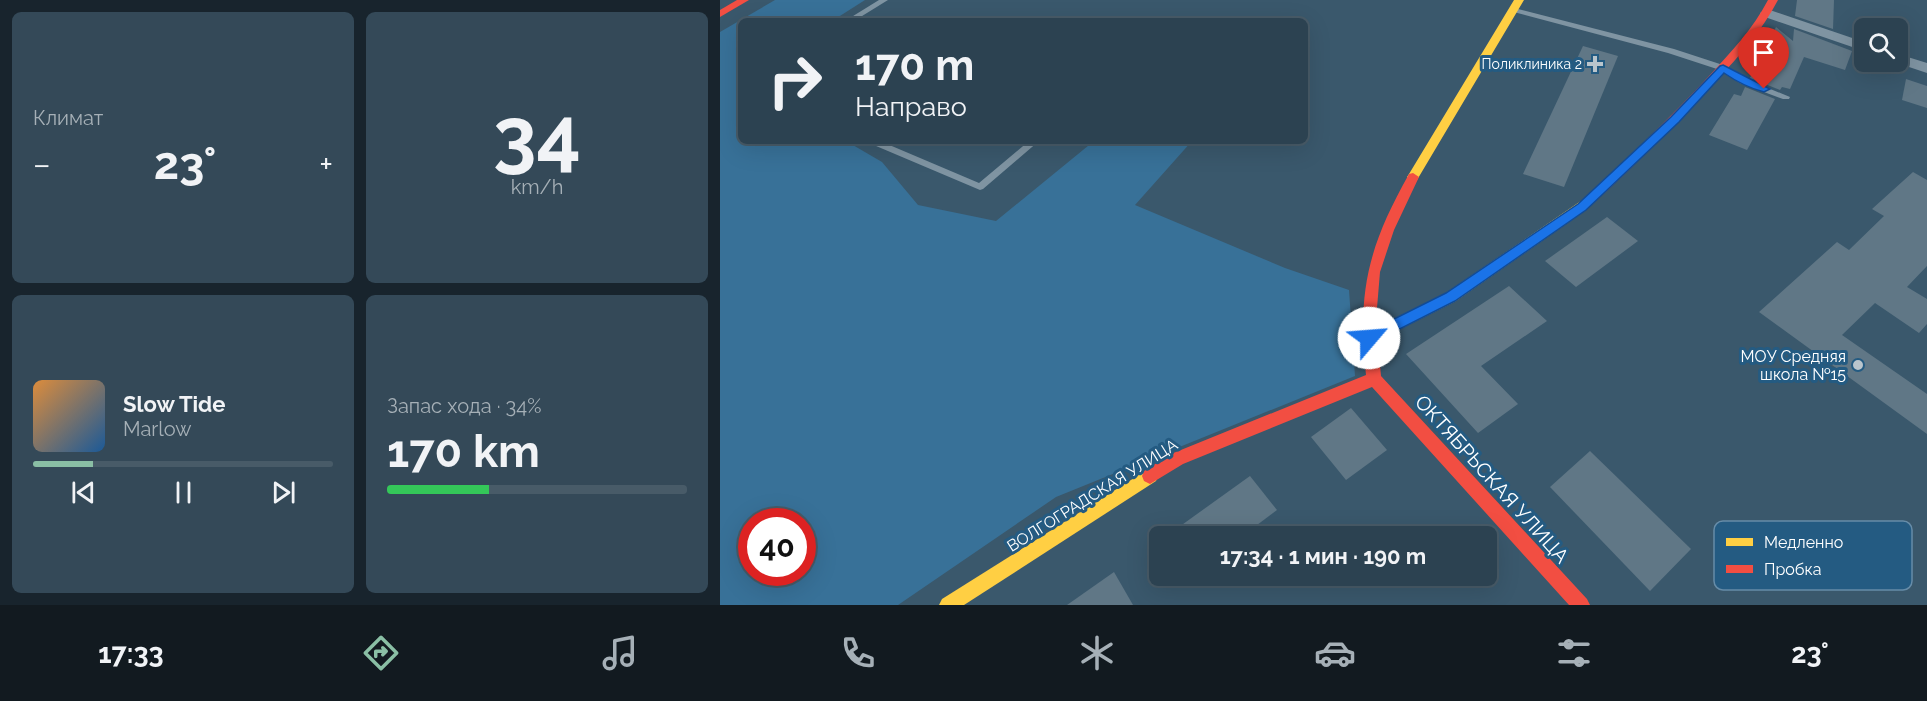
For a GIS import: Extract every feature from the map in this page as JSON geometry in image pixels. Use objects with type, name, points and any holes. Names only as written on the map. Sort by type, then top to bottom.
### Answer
[{"type":"street","points":[[720,14],[744,0]]},
{"type":"street","points":[[1369,338],[1451,297],[1582,207],[1675,120],[1723,68],[1767,14],[1773,0]]},
{"type":"street","points":[[1374,379],[1369,338],[1373,276],[1399,200],[1516,5]]},
{"type":"street","points":[[1767,14],[1854,44]]},
{"type":"street","points":[[1908,61],[1927,68]]},
{"type":"street","name":"ВОЛГОГРАДСКАЯ УЛИЦА","points":[[948,605],[1177,459],[1374,379]]},
{"type":"street","name":"ОКТЯБРЬСКАЯ УЛИЦА","points":[[1374,379],[1581,605]]},
{"type":"lane","points":[[854,18],[884,0]]},
{"type":"lane","points":[[1516,5],[1723,68],[1743,81],[1786,97]]},
{"type":"lane","points":[[879,144],[980,187],[1031,144]]},
{"type":"shaded area","points":[[775,0],[865,0],[837,18],[744,18]]},
{"type":"shaded area","points":[[738,22],[738,144],[851,144],[882,162],[918,205],[996,221],[1090,144],[1189,144],[1135,205],[1285,268],[1349,290],[1355,376],[1056,497],[898,605],[720,605],[720,32]]},
{"type":"building","points":[[1797,0],[1834,0],[1833,29],[1795,16]]},
{"type":"building","points":[[1776,27],[1793,41],[1794,29],[1852,51],[1845,70],[1804,57],[1790,89],[1782,87],[1780,90],[1750,78]]},
{"type":"building","points":[[1583,46],[1618,56],[1564,187],[1523,174]]},
{"type":"building","points":[[1906,79],[1927,86],[1927,108],[1902,100]]},
{"type":"building","points":[[1745,87],[1775,99],[1747,150],[1709,135],[1734,94],[1741,96]]},
{"type":"building","name":"МОУ Средняя школа №15","points":[[1913,172],[1927,180],[1927,266],[1907,287],[1927,299],[1927,324],[1919,333],[1875,303],[1842,335],[1927,394],[1927,434],[1759,312],[1837,242],[1849,250],[1884,216],[1872,209]]},
{"type":"building","points":[[1607,217],[1638,241],[1576,287],[1545,261]]},
{"type":"building","points":[[1509,286],[1547,321],[1481,366],[1518,404],[1478,433],[1406,354]]},
{"type":"building","points":[[1351,408],[1387,450],[1346,480],[1311,437]]},
{"type":"building","points":[[1590,451],[1691,549],[1650,591],[1550,487]]},
{"type":"building","points":[[1250,476],[1277,510],[1256,526],[1180,526]]},
{"type":"building","points":[[1114,572],[1133,605],[1067,605]]},
{"type":"traffic: slow","points":[[1413,177],[1519,0]]},
{"type":"traffic: slow","points":[[1369,338],[1451,297],[1582,207],[1594,196]]},
{"type":"traffic: slow","points":[[948,605],[1150,476]]},
{"type":"traffic: jam","points":[[720,14],[744,0]]},
{"type":"traffic: jam","points":[[1594,196],[1701,92],[1754,31],[1773,0]]},
{"type":"traffic: jam","points":[[1150,476],[1177,459],[1374,379],[1369,320],[1371,286],[1377,258],[1413,177]]},
{"type":"traffic: jam","points":[[1374,379],[1581,605]]},
{"type":"place","name":"Поликлиника 2","points":[[1595,64]]},
{"type":"place","name":"МОУ Средняя школа №15","points":[[1858,365]]},
{"type":"route","points":[[1369,338],[1451,297],[1582,207],[1675,120],[1723,68],[1743,81],[1764,89]]}]
